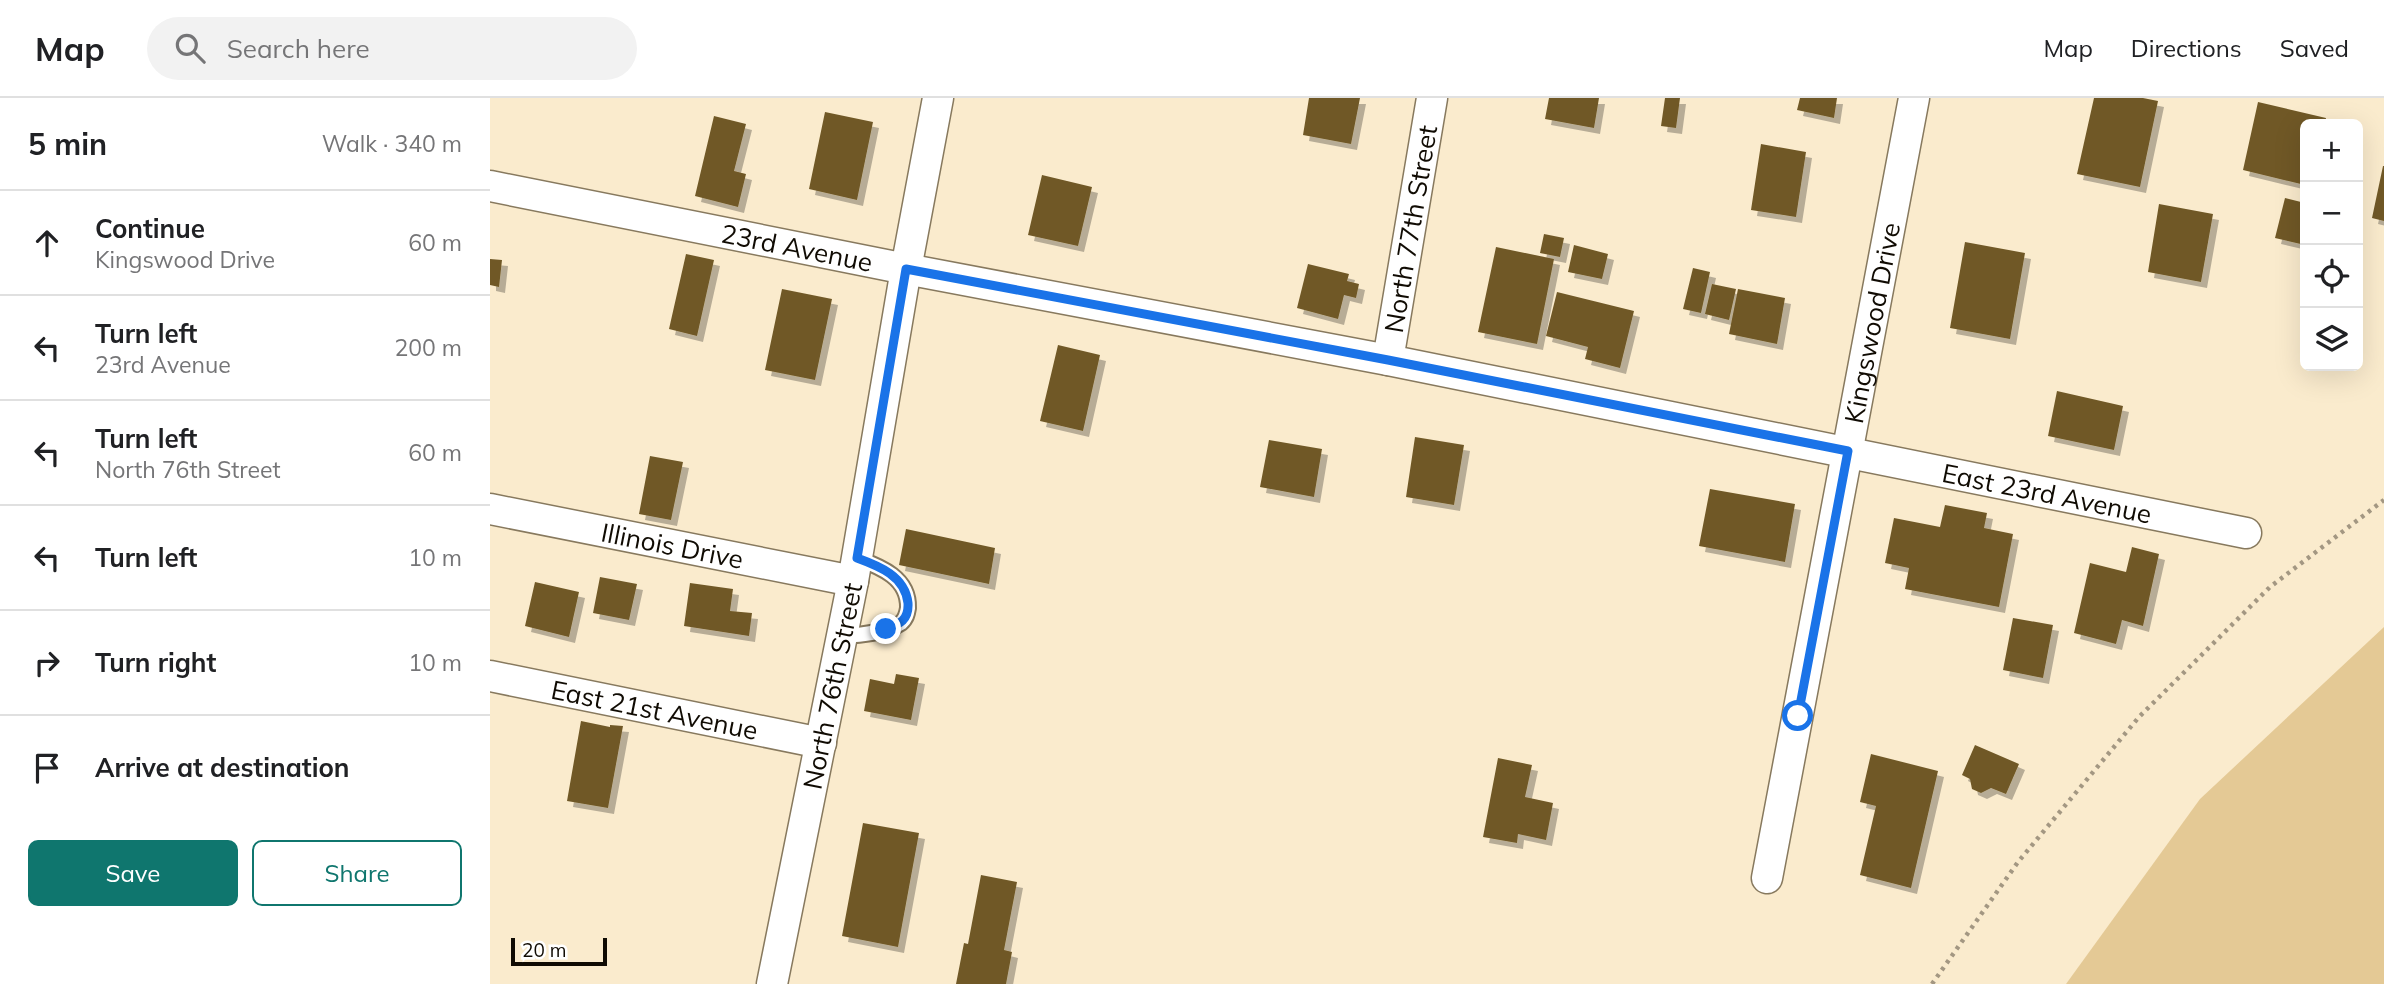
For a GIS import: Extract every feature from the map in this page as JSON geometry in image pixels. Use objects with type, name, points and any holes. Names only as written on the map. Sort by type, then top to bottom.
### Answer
[{"type":"street","name":"North 76th Street","points":[[772,984],[855,570],[938,98]]},
{"type":"street","name":"North 77th Street","points":[[1388,360],[1432,98]]},
{"type":"street","name":"Kingswood Drive","points":[[1767,877],[1914,98]]},
{"type":"street","name":"23rd Avenue","points":[[490,186],[1848,451]]},
{"type":"street","name":"East 23rd Avenue","points":[[1848,451],[2246,534]]},
{"type":"street","name":"Illinois Drive","points":[[490,509],[855,570]]},
{"type":"street","name":"East 21st Avenue","points":[[490,676],[821,743]]},
{"type":"lane","points":[[842,636],[886,629],[906,618],[906,591],[898,580],[874,565],[855,570]]},
{"type":"path","points":[[1932,984],[2018,862],[2139,717],[2270,587],[2384,500]]},
{"type":"shaded area","points":[[2384,627],[2384,984],[2066,984],[2200,799]]},
{"type":"building","points":[[1309,98],[1360,98],[1351,144],[1303,135]]},
{"type":"building","points":[[1549,98],[1599,98],[1594,128],[1545,119]]},
{"type":"building","points":[[1665,98],[1680,98],[1676,128],[1661,126]]},
{"type":"building","points":[[1800,98],[1837,98],[1834,118],[1797,110]]},
{"type":"building","points":[[2094,98],[2143,98],[2158,101],[2140,187],[2077,174]]},
{"type":"building","points":[[2258,102],[2326,118],[2300,119],[2300,184],[2243,170]]},
{"type":"building","points":[[825,112],[873,122],[857,200],[809,189]]},
{"type":"building","points":[[714,116],[746,124],[734,171],[746,174],[738,207],[695,196]]},
{"type":"building","points":[[1761,144],[1806,152],[1796,217],[1751,210]]},
{"type":"building","points":[[2384,166],[2384,221],[2372,218]]},
{"type":"building","points":[[1042,175],[1092,187],[1078,246],[1028,235]]},
{"type":"building","points":[[2285,198],[2300,202],[2300,244],[2275,238]]},
{"type":"building","points":[[2159,204],[2213,214],[2201,282],[2148,272]]},
{"type":"building","points":[[1544,234],[1564,238],[1560,257],[1540,253]]},
{"type":"building","points":[[1965,242],[2025,253],[2010,339],[1950,328]]},
{"type":"building","points":[[1574,245],[1608,254],[1602,279],[1568,272]]},
{"type":"building","points":[[1496,247],[1554,259],[1537,344],[1478,332]]},
{"type":"building","points":[[686,254],[714,260],[697,336],[669,329]]},
{"type":"building","points":[[490,259],[502,260],[499,287],[490,285]]},
{"type":"building","points":[[1308,264],[1349,274],[1347,281],[1359,284],[1356,298],[1344,295],[1338,319],[1297,308]]},
{"type":"building","points":[[1693,268],[1710,272],[1701,313],[1683,309]]},
{"type":"building","points":[[1712,284],[1736,289],[1729,320],[1705,314]]},
{"type":"building","points":[[782,289],[832,299],[815,380],[765,370]]},
{"type":"building","points":[[1738,289],[1785,298],[1777,344],[1729,334]]},
{"type":"building","points":[[1557,292],[1634,311],[1620,368],[1585,359],[1588,347],[1546,336]]},
{"type":"building","points":[[1058,345],[1100,355],[1083,431],[1040,421]]},
{"type":"building","points":[[2057,391],[2123,406],[2114,450],[2048,436]]},
{"type":"building","points":[[1415,437],[1464,445],[1454,505],[1406,497]]},
{"type":"building","points":[[1269,440],[1322,449],[1314,497],[1260,487]]},
{"type":"building","points":[[650,456],[683,462],[671,520],[639,514]]},
{"type":"building","points":[[1710,489],[1795,504],[1785,562],[1699,546]]},
{"type":"building","points":[[1945,505],[1987,513],[1984,528],[2013,534],[1999,607],[1905,589],[1909,568],[1885,563],[1894,518],[1940,527]]},
{"type":"building","points":[[906,529],[995,548],[989,584],[899,565]]},
{"type":"building","points":[[2132,547],[2159,554],[2143,626],[2122,620],[2116,644],[2074,633],[2090,563],[2126,572]]},
{"type":"building","points":[[600,577],[637,584],[629,620],[593,613]]},
{"type":"building","points":[[535,582],[579,592],[569,637],[525,626]]},
{"type":"building","points":[[690,583],[733,589],[730,611],[752,613],[749,636],[684,626]]},
{"type":"building","points":[[2013,618],[2053,625],[2043,678],[2003,670]]},
{"type":"building","points":[[896,674],[919,678],[911,720],[864,711],[870,679],[894,684]]},
{"type":"building","points":[[581,721],[610,727],[623,726],[608,808],[567,801]]},
{"type":"building","points":[[1975,745],[2019,764],[2006,794],[1991,788],[1981,793],[1972,789],[1970,779],[1962,775]]},
{"type":"building","points":[[1871,754],[1938,771],[1911,888],[1860,875],[1876,806],[1860,802]]},
{"type":"building","points":[[1498,758],[1532,765],[1525,797],[1553,803],[1546,840],[1518,834],[1517,843],[1483,837]]},
{"type":"building","points":[[863,823],[919,833],[898,947],[842,936]]},
{"type":"building","points":[[981,875],[1017,882],[1004,950],[1012,952],[1006,984],[956,984],[964,943],[968,944]]},
{"type":"route","points":[[886,629],[906,618],[906,591],[898,580],[886,571],[857,558],[906,269],[1848,451],[1798,716]]}]
